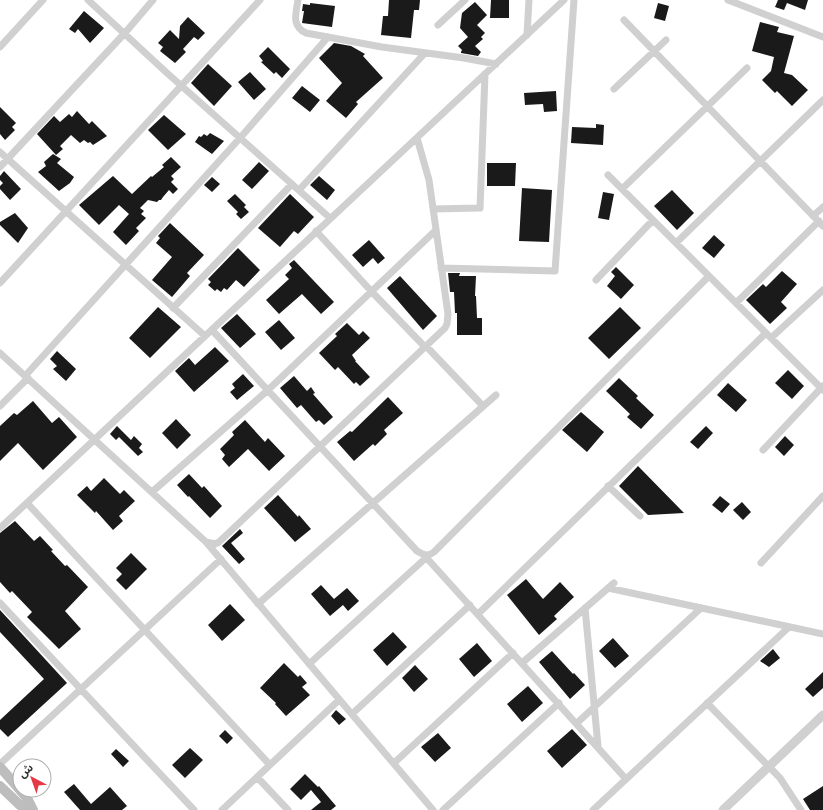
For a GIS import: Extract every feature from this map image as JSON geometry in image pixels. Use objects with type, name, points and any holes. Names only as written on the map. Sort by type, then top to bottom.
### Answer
[{"type":"main road","points":[[0,767],[27,798],[33,810]]},
{"type":"main road","points":[[0,786],[20,805],[30,810]]},
{"type":"street","points":[[0,47],[43,0]]},
{"type":"street","points":[[88,0],[181,86],[330,218]]},
{"type":"street","points":[[0,167],[124,34],[153,0]]},
{"type":"street","points":[[0,283],[260,0]]},
{"type":"street","points":[[298,0],[296,19],[297,26],[300,31],[306,34],[496,64]]},
{"type":"street","points":[[438,25],[465,0]]},
{"type":"street","points":[[527,35],[528,0]]},
{"type":"street","points":[[0,528],[564,0]]},
{"type":"street","points":[[441,268],[555,271],[574,0]]},
{"type":"street","points":[[728,0],[823,37]]},
{"type":"street","points":[[624,20],[818,221]]},
{"type":"street","points":[[0,406],[328,38]]},
{"type":"street","points":[[614,89],[666,40]]},
{"type":"street","points":[[299,190],[425,53]]},
{"type":"street","points":[[622,189],[747,68]]},
{"type":"street","points":[[433,209],[480,208],[485,74]]},
{"type":"street","points":[[676,243],[823,100]]},
{"type":"street","points":[[206,542],[215,544],[219,542],[425,346],[446,328],[448,324],[448,314],[429,180],[416,138]]},
{"type":"street","points":[[0,152],[205,336]]},
{"type":"street","points":[[608,175],[822,388],[763,450]]},
{"type":"street","points":[[173,308],[292,184]]},
{"type":"street","points":[[736,303],[818,221],[823,207]]},
{"type":"street","points":[[596,280],[653,220]]},
{"type":"street","points":[[152,492],[268,390],[436,230]]},
{"type":"street","points":[[316,231],[372,292],[483,406]]},
{"type":"street","points":[[309,664],[426,556],[434,552],[709,276]]},
{"type":"street","points":[[771,338],[823,290]]},
{"type":"street","points":[[212,330],[417,551],[426,556],[626,779]]},
{"type":"street","points":[[478,614],[766,333]]},
{"type":"street","points":[[0,353],[206,542],[433,810]]},
{"type":"street","points":[[258,604],[496,395]]},
{"type":"street","points":[[608,486],[640,516]]},
{"type":"street","points":[[761,563],[823,496]]},
{"type":"street","points":[[27,503],[270,765]]},
{"type":"street","points":[[0,764],[221,559]]},
{"type":"street","points":[[522,663],[614,583]]},
{"type":"street","points":[[608,588],[823,634]]},
{"type":"street","points":[[0,603],[194,810]]},
{"type":"street","points":[[352,714],[470,605]]},
{"type":"street","points":[[585,608],[598,746]]},
{"type":"street","points":[[577,723],[701,608]]},
{"type":"street","points":[[593,810],[789,627]]},
{"type":"street","points":[[394,764],[513,653]]},
{"type":"street","points":[[222,810],[339,700]]},
{"type":"street","points":[[443,810],[559,703]]},
{"type":"street","points":[[707,703],[783,782],[802,810]]},
{"type":"street","points":[[723,810],[823,715]]},
{"type":"street","points":[[257,777],[288,810]]},
{"type":"building","points":[[389,0],[420,0],[419,10],[414,10],[411,38],[381,35],[383,16],[388,16]]},
{"type":"building","points":[[491,0],[509,0],[509,18],[490,18]]},
{"type":"building","points":[[778,0],[808,0],[805,10],[787,3],[784,10],[775,7]]},
{"type":"building","points":[[475,2],[487,15],[477,25],[485,33],[481,37],[483,39],[475,46],[481,52],[478,56],[461,53],[462,50],[458,46],[468,37],[460,28],[462,13]]},
{"type":"building","points":[[310,3],[335,6],[332,27],[302,23],[304,11],[302,11],[303,4],[310,5]]},
{"type":"building","points":[[658,3],[669,6],[665,21],[654,18]]},
{"type":"building","points":[[84,11],[104,28],[90,43],[78,29],[75,33],[69,29]]},
{"type":"building","points":[[188,17],[205,33],[198,40],[194,37],[183,49],[186,52],[175,63],[160,51],[163,47],[158,43],[170,30],[179,39],[180,26]]},
{"type":"building","points":[[760,22],[779,27],[777,32],[794,36],[784,73],[792,75],[808,90],[792,106],[777,91],[775,93],[762,80],[771,71],[774,57],[752,51]]},
{"type":"building","points":[[334,43],[351,46],[365,54],[363,56],[383,78],[356,102],[358,104],[346,118],[326,101],[342,83],[319,58]]},
{"type":"building","points":[[268,47],[290,69],[282,78],[276,72],[274,74],[261,62],[263,61],[259,56]]},
{"type":"building","points":[[208,64],[232,86],[214,106],[191,83]]},
{"type":"building","points":[[250,72],[266,89],[254,100],[238,82]]},
{"type":"building","points":[[302,86],[320,100],[310,112],[292,98]]},
{"type":"building","points":[[556,91],[557,111],[544,112],[543,104],[525,105],[524,93]]},
{"type":"building","points":[[0,107],[16,123],[12,127],[15,130],[5,140],[0,134]]},
{"type":"building","points":[[77,111],[89,124],[92,121],[107,136],[93,145],[84,140],[80,143],[71,135],[60,146],[63,149],[56,155],[37,134],[54,116],[60,122],[69,114],[72,117]]},
{"type":"building","points":[[164,115],[186,134],[168,150],[148,130]]},
{"type":"building","points":[[596,124],[604,125],[603,145],[571,143],[572,127],[596,128]]},
{"type":"building","points":[[210,133],[224,141],[212,154],[195,142],[199,136],[201,137],[204,134],[207,136]]},
{"type":"building","points":[[53,154],[61,159],[57,163],[74,177],[70,183],[59,191],[38,172],[46,166],[44,162]]},
{"type":"building","points":[[171,157],[181,167],[171,176],[174,179],[171,182],[178,189],[173,194],[169,190],[161,200],[157,202],[148,200],[140,208],[144,211],[141,214],[146,218],[136,228],[139,231],[126,245],[113,232],[129,214],[119,205],[99,225],[79,205],[113,176],[132,194],[151,176],[152,177],[164,167],[162,165]]},
{"type":"building","points":[[259,162],[269,171],[252,189],[242,180]]},
{"type":"building","points":[[487,163],[516,163],[515,186],[487,186]]},
{"type":"building","points":[[4,171],[21,189],[10,200],[0,189],[0,186],[3,183],[0,180],[0,176]]},
{"type":"building","points":[[319,176],[335,190],[327,200],[310,185]]},
{"type":"building","points":[[212,177],[220,184],[212,192],[204,185]]},
{"type":"building","points":[[522,188],[552,190],[549,242],[519,241]]},
{"type":"building","points":[[672,190],[694,213],[677,230],[654,206]]},
{"type":"building","points":[[603,192],[614,194],[609,220],[598,218]]},
{"type":"building","points":[[235,194],[246,205],[244,207],[249,212],[241,219],[236,214],[238,212],[227,201]]},
{"type":"building","points":[[290,194],[314,217],[298,234],[294,231],[280,247],[258,228]]},
{"type":"building","points":[[15,213],[28,228],[18,243],[0,225],[0,222]]},
{"type":"building","points":[[170,223],[204,255],[187,273],[190,276],[172,297],[152,280],[172,257],[156,243],[160,238],[158,236]]},
{"type":"building","points":[[714,235],[725,245],[714,258],[702,248]]},
{"type":"building","points":[[369,240],[385,258],[378,264],[373,258],[363,267],[352,255]]},
{"type":"building","points":[[238,248],[260,270],[244,287],[236,280],[227,290],[224,288],[221,292],[217,289],[215,291],[208,285],[211,282],[208,279]]},
{"type":"building","points":[[294,260],[334,302],[321,314],[302,294],[279,314],[266,300],[289,279],[285,275],[292,268],[289,264]]},
{"type":"building","points":[[616,267],[634,285],[621,299],[607,286],[615,276],[611,272]]},
{"type":"building","points":[[782,271],[797,284],[781,302],[787,308],[770,324],[746,300],[763,284],[766,287]]},
{"type":"building","points":[[448,273],[460,273],[459,276],[476,276],[475,296],[477,318],[482,318],[482,335],[457,335],[457,313],[455,313],[454,292],[450,292]]},
{"type":"building","points":[[400,276],[437,316],[423,330],[387,288]]},
{"type":"building","points":[[158,307],[181,327],[150,358],[129,338]]},
{"type":"building","points":[[620,307],[641,328],[609,359],[588,338]]},
{"type":"building","points":[[237,314],[256,334],[240,348],[221,328]]},
{"type":"building","points":[[279,320],[295,338],[281,350],[265,332]]},
{"type":"building","points":[[347,323],[359,335],[363,331],[370,338],[352,355],[355,361],[370,377],[360,386],[356,382],[354,384],[338,367],[335,370],[319,353],[337,336],[335,334]]},
{"type":"building","points":[[215,347],[229,361],[194,392],[175,371],[189,358],[195,365]]},
{"type":"building","points":[[57,351],[76,369],[66,381],[53,369],[57,366],[50,359]]},
{"type":"building","points":[[788,370],[804,386],[792,399],[775,383]]},
{"type":"building","points":[[243,374],[254,386],[237,400],[230,392],[235,388],[232,384]]},
{"type":"building","points":[[294,376],[307,391],[311,387],[315,393],[313,394],[333,417],[324,425],[319,420],[316,422],[301,405],[297,408],[280,388]]},
{"type":"building","points":[[619,378],[638,396],[636,398],[654,415],[641,429],[627,417],[630,414],[606,391]]},
{"type":"building","points":[[728,383],[747,400],[736,412],[717,395]]},
{"type":"building","points":[[388,397],[403,413],[384,430],[387,434],[375,446],[373,444],[354,461],[337,442],[350,431],[352,432]]},
{"type":"building","points":[[33,401],[52,423],[59,417],[77,437],[43,470],[18,443],[0,461],[0,426],[14,413],[17,415]]},
{"type":"building","points":[[581,412],[604,432],[587,452],[562,430]]},
{"type":"building","points":[[176,419],[191,435],[177,449],[162,433]]},
{"type":"building","points":[[245,420],[265,442],[268,438],[285,456],[269,471],[248,449],[229,467],[222,459],[225,455],[220,449],[234,435],[232,432]]},
{"type":"building","points":[[117,426],[131,440],[134,436],[142,444],[139,448],[143,452],[138,456],[119,437],[116,440],[110,434]]},
{"type":"building","points":[[706,426],[713,433],[698,449],[690,442]]},
{"type":"building","points":[[785,436],[794,445],[784,456],[775,447]]},
{"type":"building","points":[[638,466],[684,513],[648,515],[619,486]]},
{"type":"building","points":[[189,474],[202,488],[204,486],[222,506],[210,518],[177,485]]},
{"type":"building","points":[[104,478],[120,494],[124,490],[135,501],[119,516],[123,521],[113,530],[96,511],[95,513],[77,495],[87,486],[91,491]]},
{"type":"building","points":[[278,495],[311,529],[295,542],[264,508]]},
{"type":"building","points":[[720,496],[730,504],[722,513],[712,505]]},
{"type":"building","points":[[742,502],[751,512],[743,520],[733,510]]},
{"type":"building","points":[[15,521],[34,541],[40,536],[65,566],[67,565],[88,587],[65,611],[81,629],[59,649],[27,617],[32,612],[12,591],[10,593],[0,582],[0,533]]},
{"type":"building","points":[[240,529],[243,533],[231,543],[245,559],[239,564],[222,546]]},
{"type":"building","points":[[131,553],[147,569],[126,590],[116,580],[122,574],[116,568]]},
{"type":"building","points":[[526,579],[543,599],[560,582],[574,597],[554,616],[557,619],[539,635],[507,595]]},
{"type":"building","points":[[321,585],[334,599],[347,588],[359,601],[348,611],[343,605],[330,616],[311,594]]},
{"type":"building","points":[[230,604],[245,620],[222,641],[208,625]]},
{"type":"building","points":[[0,610],[67,683],[8,737],[0,729],[0,720],[44,679],[0,632]]},
{"type":"building","points":[[393,632],[407,647],[387,666],[373,650]]},
{"type":"building","points":[[613,638],[629,656],[615,668],[599,651]]},
{"type":"building","points":[[477,643],[492,661],[474,677],[459,659]]},
{"type":"building","points":[[773,649],[780,658],[769,667],[760,661]]},
{"type":"building","points":[[552,651],[585,685],[570,699],[539,662]]},
{"type":"building","points":[[284,663],[298,677],[300,675],[307,683],[302,687],[310,695],[286,716],[275,704],[276,703],[260,688]]},
{"type":"building","points":[[415,665],[428,679],[414,692],[402,678]]},
{"type":"building","points":[[823,672],[823,688],[813,697],[805,689]]},
{"type":"building","points":[[528,686],[543,703],[522,722],[507,704]]},
{"type":"building","points":[[336,710],[346,719],[339,725],[331,716]]},
{"type":"building","points":[[572,729],[587,745],[562,768],[547,751]]},
{"type":"building","points":[[225,730],[233,738],[227,744],[219,736]]},
{"type":"building","points":[[438,733],[451,748],[435,762],[421,747]]},
{"type":"building","points":[[190,748],[203,760],[185,778],[172,765]]},
{"type":"building","points":[[116,749],[129,761],[123,767],[111,754]]},
{"type":"building","points":[[305,774],[318,787],[319,786],[336,806],[331,810],[311,810],[321,802],[311,790],[301,800],[290,789]]},
{"type":"building","points":[[74,784],[91,804],[110,787],[127,806],[122,810],[80,810],[64,792]]},
{"type":"building","points":[[823,786],[823,810],[810,810],[803,799]]}]
